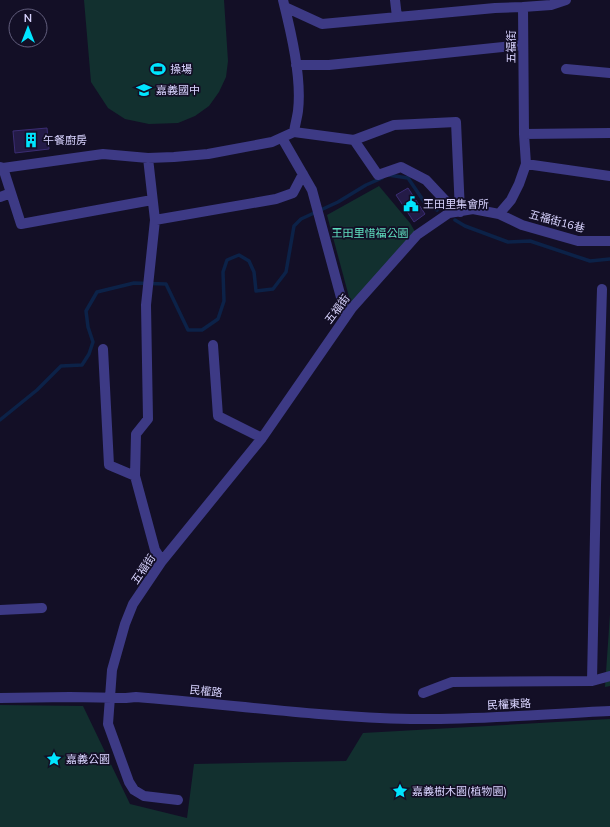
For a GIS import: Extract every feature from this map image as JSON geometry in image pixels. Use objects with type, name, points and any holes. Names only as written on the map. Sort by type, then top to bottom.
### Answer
[{"type":"street","points":[[395,0],[397,17]]},
{"type":"street","points":[[284,4],[322,24],[397,17],[495,4],[523,7],[551,5],[566,0]]},
{"type":"street","points":[[284,4],[296,65],[299,95],[294,132]]},
{"type":"street","name":"五福街","points":[[178,800],[144,796],[134,790],[129,782],[108,724],[112,670],[125,624],[133,604],[162,561],[262,438],[352,308],[417,235],[449,214],[473,209],[499,214],[511,200],[520,184],[526,164],[524,134],[523,7]]},
{"type":"street","points":[[296,65],[329,65],[523,45]]},
{"type":"street","points":[[566,69],[610,73]]},
{"type":"street","points":[[152,200],[21,224],[2,168],[102,154],[148,158],[208,154],[272,142],[294,132],[354,140],[394,125],[456,122],[458,212]]},
{"type":"street","points":[[524,134],[610,133]]},
{"type":"street","points":[[282,138],[312,190],[346,316]]},
{"type":"street","points":[[354,140],[378,175],[401,167],[426,180],[458,212]]},
{"type":"street","points":[[148,158],[155,220],[146,305],[148,419],[136,434],[135,476],[154,550],[162,561]]},
{"type":"street","points":[[526,164],[610,176]]},
{"type":"street","points":[[155,220],[276,200],[293,193],[303,174]]},
{"type":"street","points":[[0,197],[11,193]]},
{"type":"street","name":"五福街16巷","points":[[499,214],[522,225],[578,242],[610,242]]},
{"type":"street","points":[[592,681],[602,289]]},
{"type":"street","points":[[213,345],[218,416],[262,438]]},
{"type":"street","points":[[103,349],[109,465],[135,476]]},
{"type":"street","points":[[0,610],[42,608]]},
{"type":"street","points":[[423,694],[452,682],[592,681],[610,676]]},
{"type":"street","name":"民權路","points":[[0,698],[136,697],[331,716],[409,719]]},
{"type":"street","name":"民權東路","points":[[409,719],[610,711]]},
{"type":"green space","name":"操場","points":[[84,0],[224,0],[228,61],[226,77],[219,92],[209,106],[195,116],[178,123],[149,124],[125,119],[108,108],[91,82]]},
{"type":"green space","name":"王田里惜福公園","points":[[379,186],[410,223],[417,235],[352,308],[327,215]]},
{"type":"green space","points":[[610,614],[610,686],[605,687]]},
{"type":"green space","name":"嘉義樹木園(植物園)","points":[[0,705],[83,706],[130,804],[187,818],[194,764],[346,761],[363,733],[610,719],[610,827],[0,827]]},
{"type":"building","name":"午餐廚房","points":[[47,128],[49,149],[15,153],[13,131]]},
{"type":"building","name":"王田里集會所","points":[[408,188],[425,214],[414,222],[396,195]]},
{"type":"waterway","points":[[388,175],[408,178],[425,203],[437,210]]},
{"type":"waterway","points":[[0,420],[37,390],[61,366],[82,365],[89,354],[93,342],[88,327],[86,311],[97,292],[134,283],[166,284],[188,330],[202,330],[218,319],[224,301],[223,272],[227,260],[239,255],[249,261],[254,272],[256,291],[273,289],[286,272],[294,226],[301,219],[338,202],[366,185],[382,178]]},
{"type":"waterway","points":[[455,220],[465,226],[508,242],[530,241],[590,261],[610,259]]},
{"type":"place","name":"操場","points":[[158,69]]},
{"type":"place","name":"嘉義國中","points":[[144,90]]},
{"type":"place","name":"午餐廚房","points":[[31,140]]},
{"type":"place","name":"王田里集會所","points":[[411,204]]},
{"type":"place","name":"嘉義公園","points":[[54,759]]},
{"type":"place","name":"嘉義樹木園(植物園)","points":[[400,791]]}]
